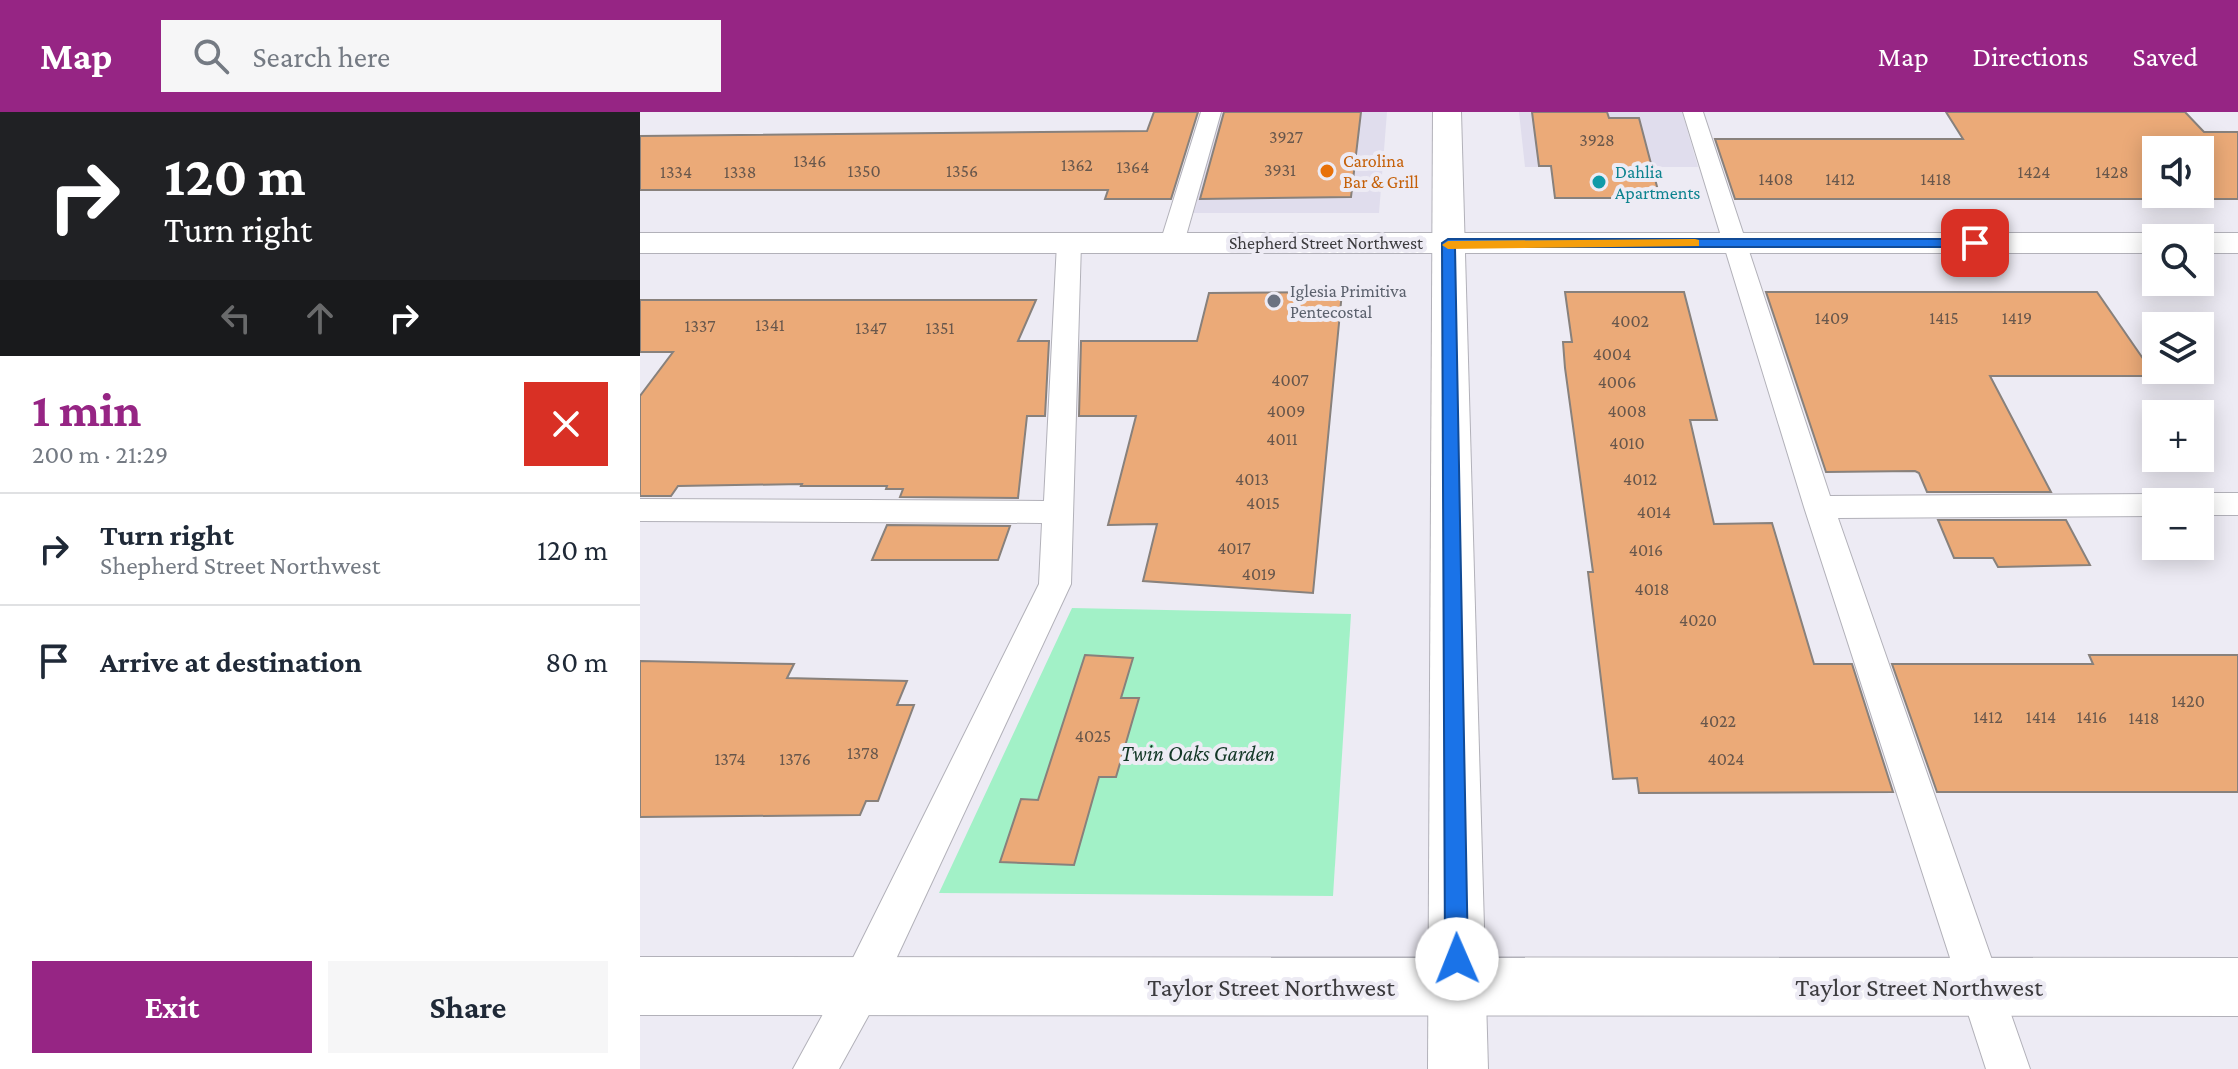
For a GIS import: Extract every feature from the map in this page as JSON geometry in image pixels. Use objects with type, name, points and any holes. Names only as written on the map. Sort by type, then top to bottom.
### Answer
[{"type":"street","points":[[1447,112],[1458,1069]]},
{"type":"street","name":"Shepherd Street Northwest","points":[[640,243],[2142,243]]},
{"type":"street","points":[[2214,243],[2238,243]]},
{"type":"street","name":"Taylor Street Northwest","points":[[640,986],[2238,987]]},
{"type":"lane","points":[[1172,243],[1211,112]]},
{"type":"lane","points":[[1693,112],[1819,507],[2008,1069]]},
{"type":"lane","points":[[815,1069],[861,987],[1055,584],[1069,243]]},
{"type":"lane","points":[[2214,504],[2238,504]]},
{"type":"lane","points":[[1819,507],[2142,505]]},
{"type":"lane","points":[[640,510],[1060,512]]},
{"type":"shaded area","points":[[1218,112],[1387,112],[1379,213],[1192,213]]},
{"type":"shaded area","points":[[1519,112],[1682,112],[1698,167],[1525,167]]},
{"type":"green space","name":"Twin Oaks Garden","points":[[1072,608],[1351,614],[1333,896],[939,893]]},
{"type":"building","points":[[1154,112],[1198,112],[1171,199],[1105,199],[1108,190],[640,190],[640,136],[1147,131]]},
{"type":"building","points":[[1224,112],[1361,112],[1351,197],[1200,199]]},
{"type":"building","points":[[1532,112],[1607,112],[1609,118],[1639,118],[1660,198],[1555,198],[1551,166],[1539,166]]},
{"type":"building","points":[[1946,112],[2185,112],[2204,132],[2238,132],[2238,199],[2214,199],[2214,136],[2142,136],[2142,199],[1735,199],[1715,139],[1963,139]]},
{"type":"building","points":[[1342,292],[1313,593],[1143,581],[1157,524],[1108,525],[1136,416],[1079,416],[1081,341],[1197,341],[1209,293]]},
{"type":"building","points":[[1565,292],[1684,292],[1717,420],[1690,420],[1714,524],[1772,523],[1814,664],[1852,664],[1893,792],[1639,793],[1637,778],[1613,779],[1588,572],[1593,572],[1565,368],[1563,342],[1572,342]]},
{"type":"building","points":[[1766,292],[2097,292],[2142,357],[2142,376],[1990,376],[2051,492],[1927,492],[1919,473],[1915,471],[1826,472]]},
{"type":"building","points":[[640,300],[1036,300],[1018,341],[1049,341],[1045,416],[1027,416],[1018,498],[900,497],[903,489],[886,489],[887,486],[802,484],[678,486],[671,496],[640,496],[640,396],[673,352],[640,352]]},
{"type":"building","points":[[1938,520],[2066,520],[2090,565],[1998,567],[1993,558],[1954,558]]},
{"type":"building","points":[[887,525],[1010,526],[998,560],[872,560]]},
{"type":"building","points":[[1085,655],[1133,658],[1121,698],[1139,698],[1116,777],[1099,777],[1074,865],[1000,862],[1021,799],[1038,800]]},
{"type":"building","points":[[2089,655],[2238,655],[2238,792],[1937,792],[1892,664],[2093,664]]},
{"type":"building","points":[[640,661],[794,664],[787,678],[907,681],[897,705],[914,705],[878,801],[866,801],[860,815],[640,817]]},
{"type":"slow traffic","points":[[1448,245],[1695,243]]},
{"type":"place","name":"Carolina Bar & Grill","points":[[1327,171]]},
{"type":"place","name":"Dahlia Apartments","points":[[1599,182]]},
{"type":"place","name":"Iglesia Primitiva Pentecostal","points":[[1274,301]]},
{"type":"route","points":[[1457,959],[1448,243],[1975,243]]}]
